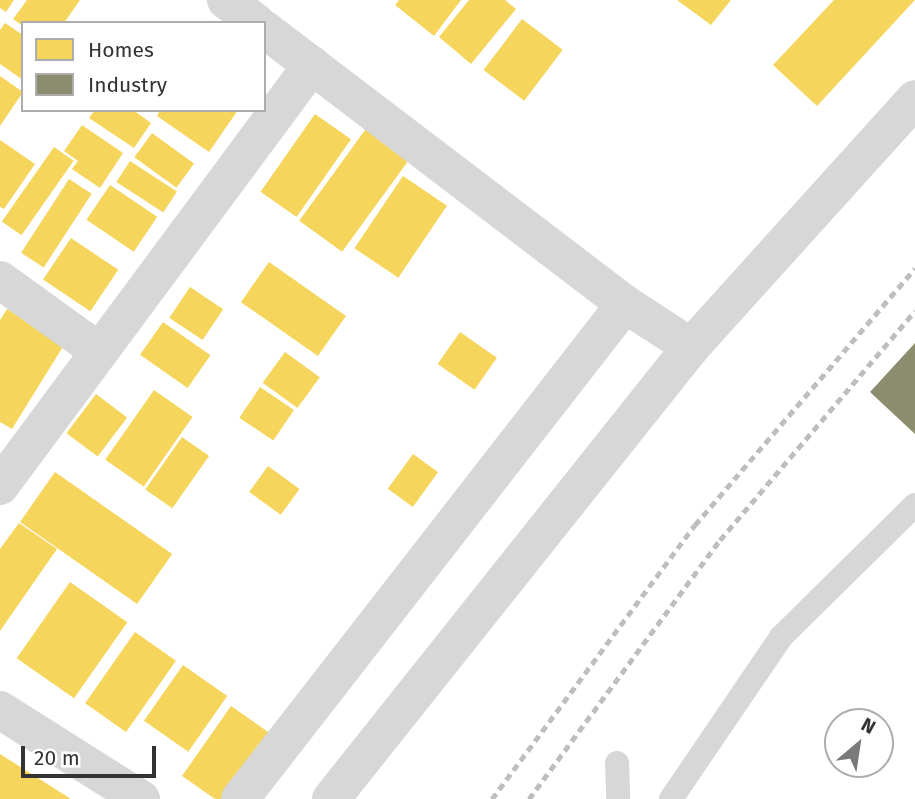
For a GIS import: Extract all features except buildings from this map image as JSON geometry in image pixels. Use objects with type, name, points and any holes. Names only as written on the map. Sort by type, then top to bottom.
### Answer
[{"type":"street","points":[[226,0],[253,21]]},
{"type":"street","points":[[266,30],[625,304],[691,347]]},
{"type":"street","points":[[0,486],[97,350],[312,65]]},
{"type":"street","points":[[331,799],[691,347],[915,99]]},
{"type":"street","points":[[0,280],[97,350]]},
{"type":"street","points":[[240,799],[625,304]]},
{"type":"street","points":[[0,710],[141,799]]},
{"type":"lane","points":[[671,799],[781,637],[915,505]]},
{"type":"lane","points":[[617,763],[618,799]]},
{"type":"railway","points":[[492,799],[695,525],[915,268]]},
{"type":"railway","points":[[529,799],[720,540],[915,311]]}]
